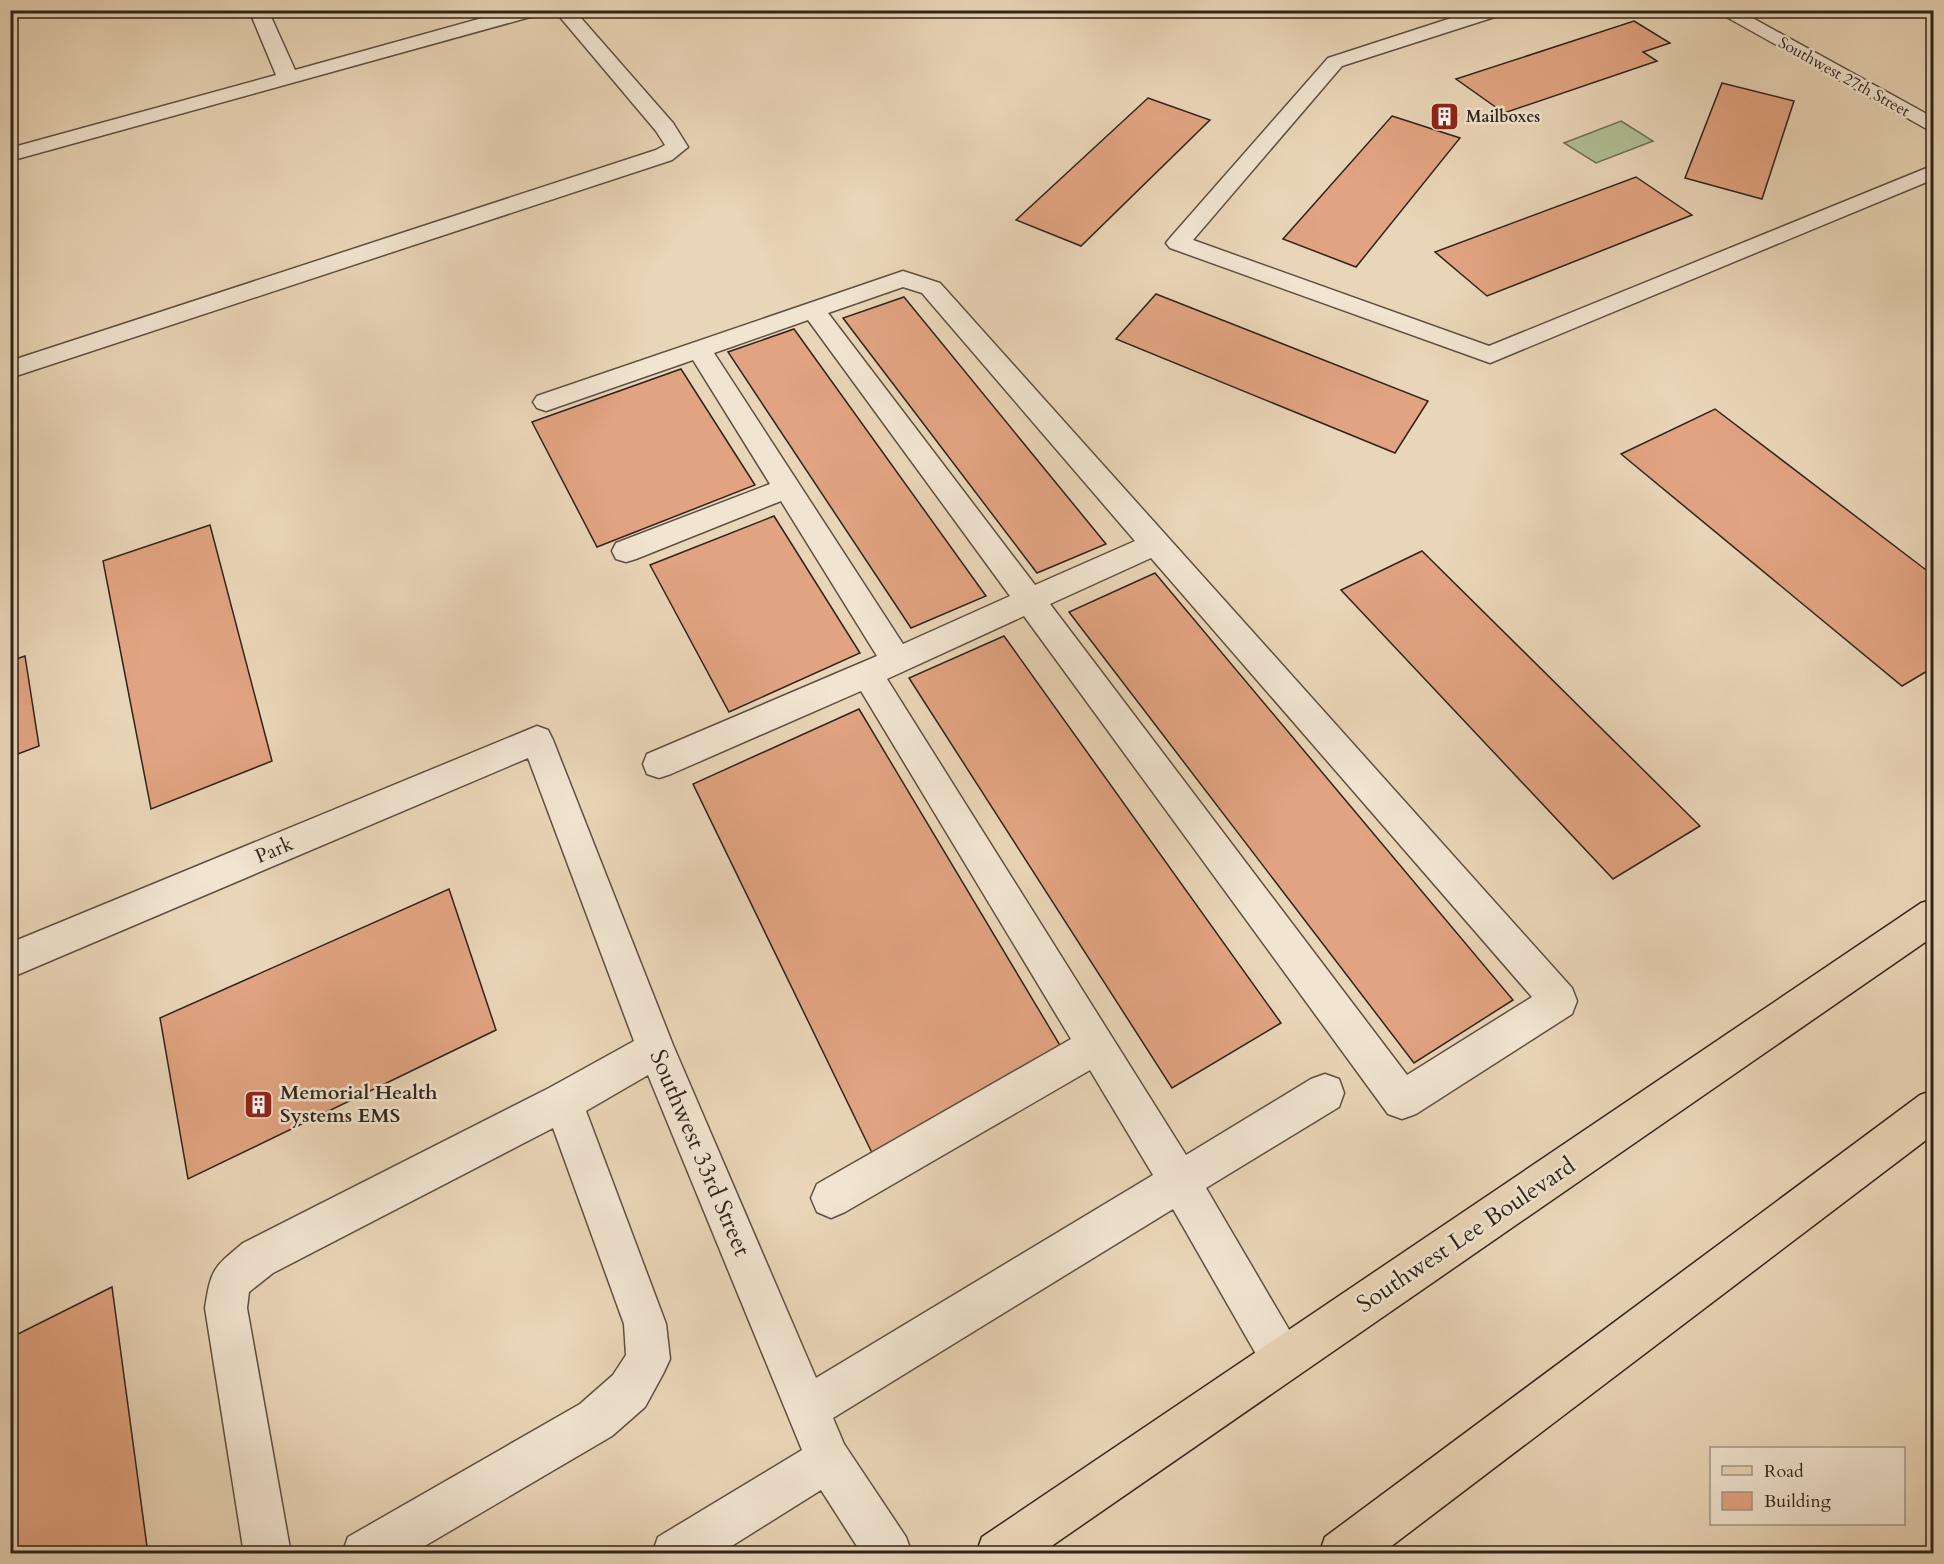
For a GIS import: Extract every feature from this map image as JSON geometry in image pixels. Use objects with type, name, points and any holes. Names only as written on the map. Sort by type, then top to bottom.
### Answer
[{"type":"main road","name":"Southwest Lee Boulevard","points":[[999,1554],[1934,915]]},
{"type":"main road","points":[[1342,1554],[1934,1109]]},
{"type":"street","points":[[258,10],[288,78]]},
{"type":"street","points":[[10,155],[534,10]]},
{"type":"street","points":[[10,370],[664,155],[677,147],[665,128],[563,10]]},
{"type":"street","points":[[1497,10],[1335,62],[1178,243],[1490,355],[1934,171]]},
{"type":"street","name":"Southwest 27th Street","points":[[1723,10],[1934,127]]},
{"type":"street","points":[[546,402],[699,349],[903,279],[931,288],[1558,1001],[1402,1100],[813,310]]},
{"type":"street","points":[[699,349],[787,488],[882,667],[1096,1046],[1180,1182],[1283,1360]]},
{"type":"street","points":[[626,551],[787,488]]},
{"type":"street","points":[[659,764],[1030,602],[1155,544]]},
{"type":"street","name":"Park","points":[[11,961],[537,740]]},
{"type":"street","name":"Southwest 33rd Street","points":[[537,740],[656,1049],[828,1460],[889,1554]]},
{"type":"street","points":[[10,951],[11,961]]},
{"type":"street","points":[[831,1198],[1096,1046]]},
{"type":"street","points":[[268,1554],[226,1308],[230,1281],[258,1258],[563,1102],[656,1049]]},
{"type":"street","points":[[807,1408],[1325,1093]]},
{"type":"street","points":[[365,1554],[596,1420],[629,1391],[648,1359],[645,1324],[563,1102]]},
{"type":"street","points":[[675,1554],[828,1460]]},
{"type":"green space","points":[[1621,121],[1653,141],[1596,163],[1564,143]]},
{"type":"building","points":[[1634,21],[1670,43],[1643,52],[1657,61],[1504,113],[1456,79]]},
{"type":"building","points":[[1722,83],[1794,101],[1762,199],[1685,178]]},
{"type":"building","points":[[1148,98],[1210,120],[1081,246],[1016,220]]},
{"type":"building","name":"Mailboxes","points":[[1437,110],[1458,115],[1452,122],[1432,118]]},
{"type":"building","points":[[1392,116],[1460,138],[1356,267],[1283,239]]},
{"type":"building","points":[[1636,177],[1692,215],[1487,296],[1435,252]]},
{"type":"building","points":[[1156,294],[1428,401],[1395,453],[1116,339]]},
{"type":"building","points":[[904,297],[1106,544],[1037,573],[843,318]]},
{"type":"building","points":[[794,329],[986,596],[911,628],[728,352]]},
{"type":"building","points":[[681,369],[755,485],[597,547],[532,422]]},
{"type":"building","points":[[1715,409],[1934,576],[1934,667],[1902,686],[1621,454]]},
{"type":"building","points":[[774,516],[860,653],[729,712],[650,565]]},
{"type":"building","points":[[210,525],[272,761],[151,809],[103,561]]},
{"type":"building","points":[[1422,551],[1700,826],[1613,879],[1341,590]]},
{"type":"building","points":[[1155,573],[1513,1000],[1414,1063],[1069,612]]},
{"type":"building","points":[[1004,636],[1281,1023],[1172,1088],[909,678]]},
{"type":"building","points":[[25,656],[39,746],[10,757],[10,661]]},
{"type":"building","points":[[859,709],[1064,1052],[875,1159],[693,784]]},
{"type":"building","name":"Memorial Health Systems EMS","points":[[449,889],[496,1030],[188,1179],[160,1018]]},
{"type":"building","points":[[112,1287],[148,1554],[10,1554],[10,1338]]},
{"type":"place","name":"Mailboxes","points":[[1445,117]]},
{"type":"place","name":"Memorial Health Systems EMS","points":[[259,1104]]}]
